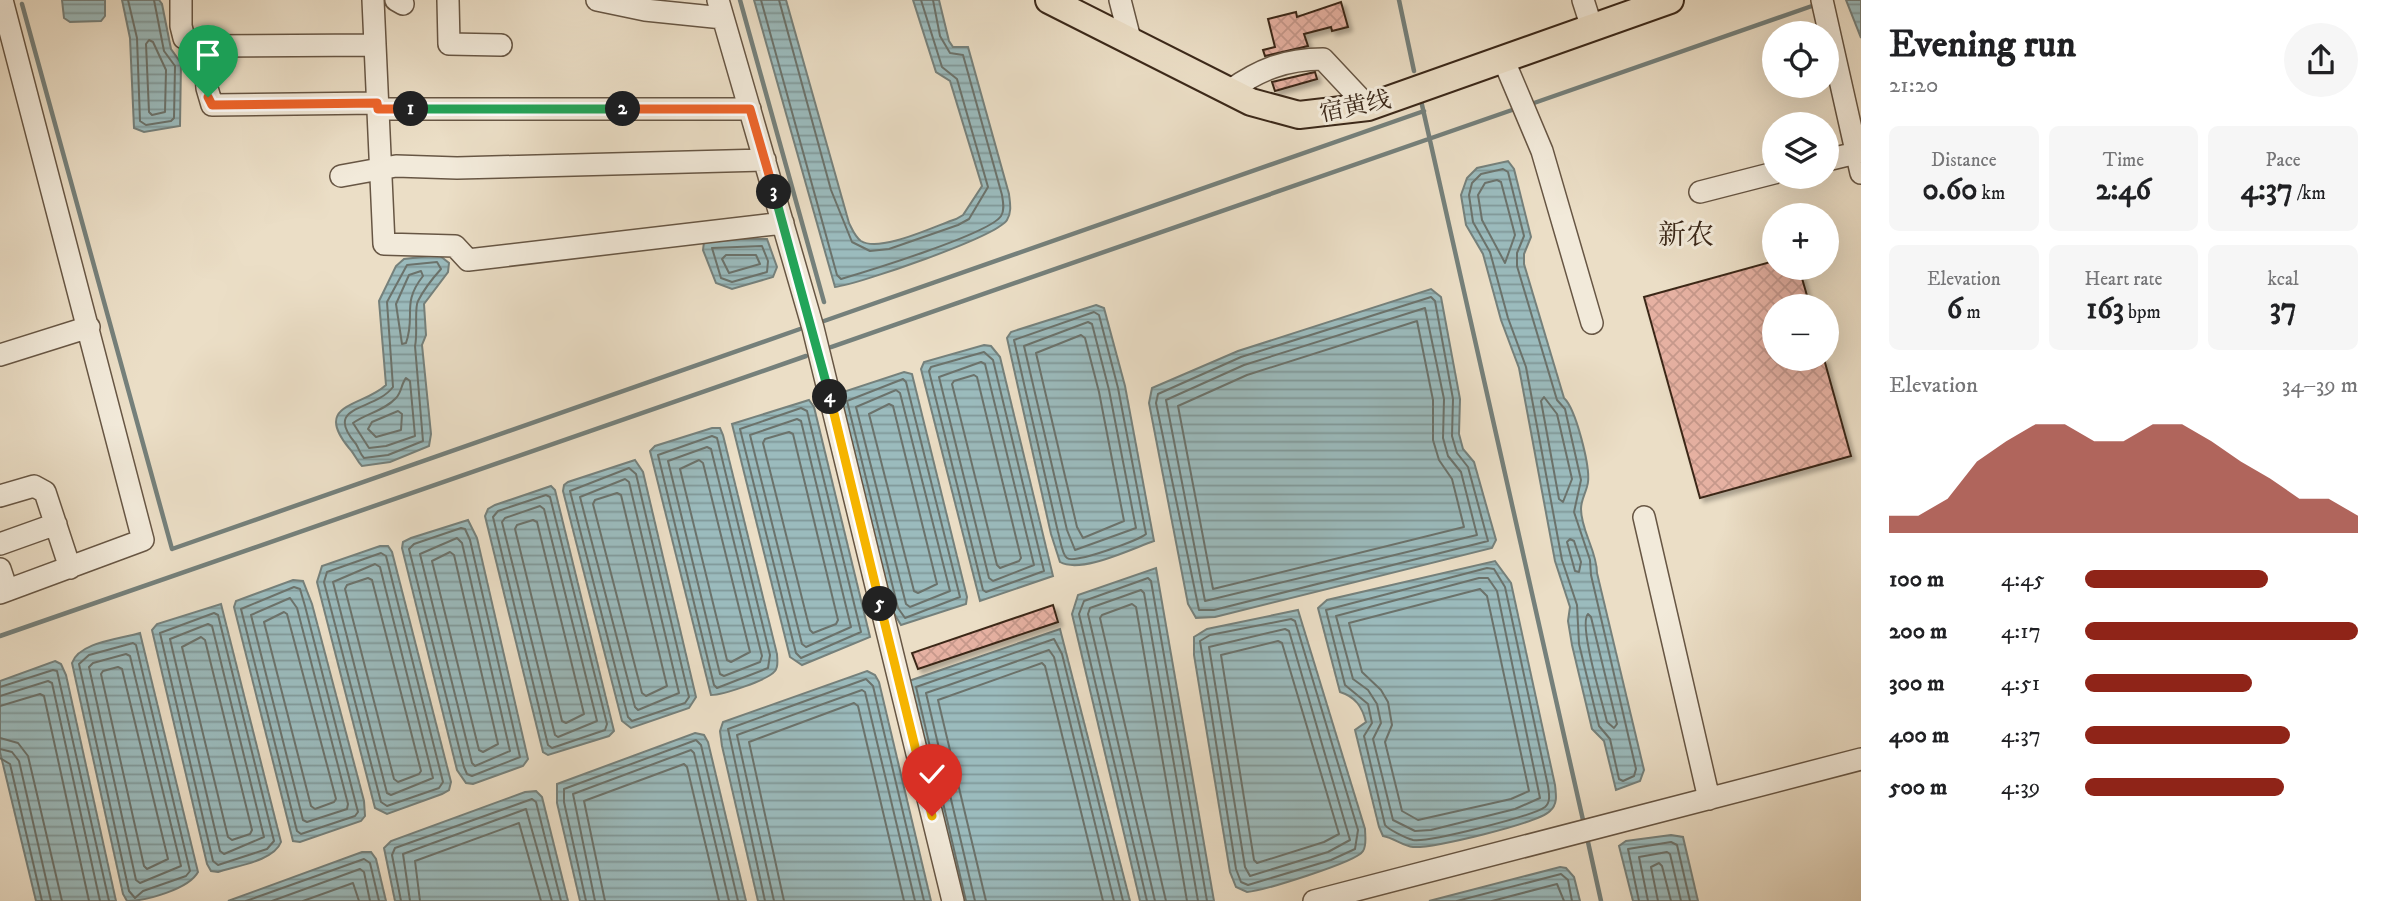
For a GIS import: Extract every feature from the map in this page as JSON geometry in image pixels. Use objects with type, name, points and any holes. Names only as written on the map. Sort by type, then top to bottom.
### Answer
[{"type":"main road","name":"宿黄线","points":[[1049,0],[1251,102],[1299,115],[1368,107],[1670,0]]},
{"type":"street","points":[[0,569],[4,591],[143,540],[2,0]]},
{"type":"street","points":[[181,0],[184,38],[204,46],[375,45]]},
{"type":"street","points":[[373,0],[384,244],[455,246],[468,260],[783,222]]},
{"type":"street","points":[[448,0],[449,44],[501,45]]},
{"type":"street","points":[[597,0],[645,10],[721,9],[813,328],[953,901]]},
{"type":"street","points":[[1120,0],[1131,43]]},
{"type":"street","points":[[1583,0],[1592,29]]},
{"type":"street","points":[[1822,0],[1851,81],[1859,163],[1839,161]]},
{"type":"street","points":[[204,46],[208,97],[212,105],[750,109]]},
{"type":"street","points":[[1229,91],[1257,72],[1302,59],[1323,59],[1368,107]]},
{"type":"street","points":[[1504,61],[1542,150],[1592,323]]},
{"type":"street","points":[[341,176],[380,167],[657,165],[765,160]]},
{"type":"street","points":[[1700,191],[1762,176]]},
{"type":"street","points":[[0,355],[89,327]]},
{"type":"street","points":[[0,496],[34,486],[45,492],[70,568]]},
{"type":"street","points":[[1644,517],[1709,799]]},
{"type":"street","points":[[0,544],[55,524]]},
{"type":"street","points":[[1314,901],[1861,760]]},
{"type":"water","points":[[62,0],[105,0],[105,16],[101,21],[70,22],[64,18]]},
{"type":"water","points":[[122,0],[159,0],[162,4],[171,49],[181,63],[180,126],[144,132],[134,128],[130,38]]},
{"type":"water","points":[[754,0],[786,0],[849,223],[861,241],[881,244],[922,232],[963,215],[982,186],[950,81],[936,72],[913,0],[939,0],[949,41],[953,47],[968,47],[1009,194],[1010,211],[1007,220],[997,228],[954,248],[897,269],[835,287]]},
{"type":"water","points":[[1846,0],[1861,0],[1861,38]]},
{"type":"water","points":[[1508,161],[1514,169],[1531,237],[1524,254],[1524,264],[1564,398],[1573,414],[1584,451],[1588,482],[1581,505],[1583,525],[1595,557],[1644,770],[1640,781],[1616,790],[1604,741],[1592,729],[1572,645],[1568,621],[1570,607],[1555,561],[1519,368],[1501,320],[1483,254],[1466,225],[1461,195],[1467,178],[1477,168]]},
{"type":"water","points":[[717,239],[767,239],[777,267],[773,277],[732,289],[716,283],[703,250],[704,242]]},
{"type":"water","points":[[439,255],[449,263],[448,272],[424,304],[426,335],[422,345],[431,434],[429,446],[390,462],[362,466],[339,433],[336,422],[338,414],[345,408],[386,385],[379,301],[396,266],[404,259]]},
{"type":"water","points":[[1431,289],[1441,297],[1460,399],[1459,434],[1463,449],[1474,462],[1496,540],[1492,548],[1215,617],[1196,618],[1188,604],[1149,403],[1152,388],[1238,351]]},
{"type":"water","points":[[1096,305],[1104,308],[1125,386],[1154,541],[1093,563],[1069,565],[1060,562],[1051,534],[1007,338],[1011,332]]},
{"type":"water","points":[[984,345],[991,346],[1000,357],[1053,576],[980,601],[921,369],[924,362]]},
{"type":"water","points":[[904,372],[912,374],[967,597],[966,604],[901,625],[892,610],[839,398],[843,392]]},
{"type":"water","points":[[809,400],[814,407],[870,637],[802,665],[790,657],[732,424]]},
{"type":"water","points":[[712,428],[720,428],[723,435],[778,663],[775,671],[764,679],[735,690],[711,695],[650,451],[655,446]]},
{"type":"water","points":[[635,460],[643,472],[696,697],[689,708],[631,728],[622,721],[563,491],[568,482]]},
{"type":"water","points":[[551,486],[555,490],[614,731],[609,736],[548,755],[543,752],[485,516],[488,509],[495,505]]},
{"type":"water","points":[[468,520],[477,538],[528,759],[523,766],[473,784],[466,783],[457,770],[402,548],[403,542],[411,538]]},
{"type":"water","points":[[380,546],[388,546],[392,552],[451,782],[449,790],[442,794],[387,814],[375,808],[317,582],[322,566]]},
{"type":"water","points":[[1495,561],[1511,583],[1555,785],[1555,802],[1550,811],[1526,822],[1441,844],[1409,846],[1383,836],[1379,827],[1355,730],[1366,722],[1358,703],[1340,692],[1318,608],[1327,600]]},
{"type":"water","points":[[1156,568],[1214,901],[1140,901],[1072,614],[1078,595]]},
{"type":"water","points":[[293,580],[303,581],[312,604],[364,801],[365,816],[361,821],[300,842],[293,841],[234,607],[236,601]]},
{"type":"water","points":[[221,604],[281,842],[271,854],[263,858],[218,872],[211,871],[207,864],[152,630],[157,624]]},
{"type":"water","points":[[1298,610],[1365,829],[1365,846],[1357,856],[1328,869],[1247,892],[1236,887],[1230,872],[1194,655],[1194,637],[1207,629]]},
{"type":"water","points":[[1060,629],[1130,901],[960,901],[906,682]]},
{"type":"water","points":[[140,633],[198,872],[177,889],[145,899],[127,901],[123,894],[72,663],[83,650],[92,646]]},
{"type":"water","points":[[55,661],[61,664],[66,675],[116,901],[36,901],[0,752],[0,681]]},
{"type":"water","points":[[867,671],[875,675],[879,682],[931,901],[758,901],[722,746],[720,731],[723,722]]},
{"type":"water","points":[[695,733],[704,735],[708,742],[746,901],[580,901],[557,803],[557,784]]},
{"type":"water","points":[[536,791],[542,797],[568,901],[395,901],[384,848],[391,841],[525,792]]},
{"type":"water","points":[[1671,835],[1683,837],[1698,901],[1633,901],[1619,846],[1626,841]]},
{"type":"water","points":[[362,852],[371,852],[376,859],[386,901],[228,901]]},
{"type":"water","points":[[1560,867],[1566,868],[1574,877],[1580,901],[1429,901]]},
{"type":"building","points":[[1341,2],[1348,27],[1332,31],[1331,27],[1304,34],[1308,46],[1265,56],[1263,50],[1275,47],[1268,19],[1296,12],[1297,17]]},
{"type":"building","points":[[1315,72],[1317,79],[1275,91],[1272,82]]},
{"type":"building","points":[[1762,264],[1762,280],[1802,280],[1807,294],[1762,294],[1762,371],[1827,371],[1851,456],[1700,498],[1644,297]]},
{"type":"building","points":[[1053,605],[1058,622],[918,669],[912,653]]},
{"type":"waterway","points":[[740,0],[824,302]]},
{"type":"waterway","points":[[1399,0],[1414,71]]},
{"type":"waterway","points":[[22,4],[172,549],[800,329]]},
{"type":"waterway","points":[[1534,103],[1812,6]]},
{"type":"waterway","points":[[1420,96],[1583,820]]},
{"type":"waterway","points":[[831,347],[1512,110]]},
{"type":"waterway","points":[[824,321],[1424,111]]},
{"type":"waterway","points":[[0,636],[806,356]]},
{"type":"waterway","points":[[1588,842],[1601,901]]},
{"type":"district","name":"新农","points":[[1686,234]]},
{"type":"route","points":[[208,97],[212,105],[377,103],[378,109],[750,109],[813,328],[932,816]]}]
